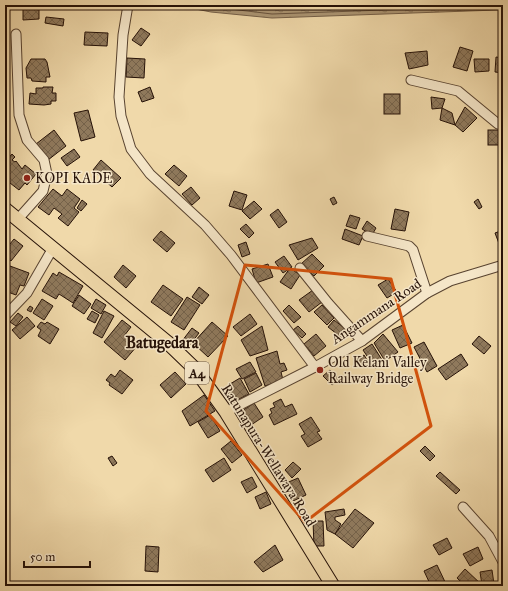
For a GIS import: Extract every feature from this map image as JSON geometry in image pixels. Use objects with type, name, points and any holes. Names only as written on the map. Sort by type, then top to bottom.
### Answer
[{"type":"highway","name":"Ratunapura-Wellawaya Road","points":[[5,208],[167,342],[195,369],[226,412],[333,586]]},
{"type":"street","points":[[128,5],[123,35],[119,97],[121,116],[131,149],[150,174],[205,225],[231,254],[315,368]]},
{"type":"street","points":[[16,34],[19,115],[27,140],[44,160],[47,174],[43,191],[18,219]]},
{"type":"street","points":[[411,80],[458,91],[498,124],[503,125]]},
{"type":"street","points":[[367,236],[409,246],[413,250],[427,292]]},
{"type":"street","points":[[5,316],[27,292],[53,248]]},
{"type":"street","name":"Angammana Road","points":[[226,412],[315,368],[362,341],[427,292],[450,281],[503,265]]},
{"type":"street","points":[[300,268],[328,303],[362,341]]},
{"type":"street","points":[[463,507],[489,536],[503,562]]},
{"type":"highlighted area","points":[[245,265],[391,279],[431,426],[305,522],[206,411]]},
{"type":"water","points":[[175,5],[503,5],[503,8],[497,10],[272,18],[211,12]]},
{"type":"building","points":[[5,5],[8,5],[8,11],[5,11]]},
{"type":"building","points":[[23,5],[39,5],[39,19],[23,20]]},
{"type":"building","points":[[46,17],[64,19],[63,26],[45,23]]},
{"type":"building","points":[[141,28],[150,34],[141,46],[132,40]]},
{"type":"building","points":[[85,32],[108,33],[107,46],[84,45]]},
{"type":"building","points":[[460,47],[473,51],[467,71],[453,67]]},
{"type":"building","points":[[427,51],[428,65],[409,69],[405,53]]},
{"type":"building","points":[[496,57],[503,58],[503,73],[495,72]]},
{"type":"building","points":[[127,58],[145,59],[144,78],[126,77]]},
{"type":"building","points":[[31,59],[45,59],[47,62],[50,77],[46,77],[46,82],[32,81],[31,78],[27,78],[26,68]]},
{"type":"building","points":[[474,59],[489,59],[489,71],[475,72]]},
{"type":"building","points":[[5,87],[9,87],[9,102],[5,102]]},
{"type":"building","points":[[53,87],[52,93],[56,93],[56,101],[51,101],[51,104],[44,105],[29,104],[30,93],[36,94],[36,88]]},
{"type":"building","points":[[150,87],[154,98],[142,102],[138,92]]},
{"type":"building","points":[[384,94],[400,94],[400,114],[384,114]]},
{"type":"building","points":[[431,97],[445,99],[442,108],[432,109]]},
{"type":"building","points":[[465,107],[477,118],[463,132],[455,125]]},
{"type":"building","points":[[442,108],[452,113],[455,125],[440,120]]},
{"type":"building","points":[[88,110],[95,137],[81,141],[74,113]]},
{"type":"building","points":[[54,130],[66,146],[48,160],[36,144]]},
{"type":"building","points":[[488,130],[499,130],[499,145],[488,145]]},
{"type":"building","points":[[74,149],[80,157],[67,166],[61,158]]},
{"type":"building","points":[[12,154],[15,157],[12,160],[15,162],[16,161],[22,169],[25,165],[36,174],[27,185],[25,183],[19,190],[10,183],[5,188],[5,162]]},
{"type":"building","points":[[101,160],[121,178],[112,187],[93,170]]},
{"type":"building","points":[[174,165],[187,176],[179,186],[165,174]]},
{"type":"building","points":[[191,187],[200,198],[192,205],[182,194]]},
{"type":"building","points":[[53,189],[62,196],[67,189],[80,199],[74,208],[79,212],[68,226],[58,218],[62,214],[54,208],[49,215],[38,207]]},
{"type":"building","points":[[234,191],[247,195],[242,210],[229,206]]},
{"type":"building","points":[[334,197],[337,203],[333,205],[330,199]]},
{"type":"building","points":[[478,199],[482,207],[479,209],[474,202]]},
{"type":"building","points":[[82,200],[87,204],[81,211],[77,208]]},
{"type":"building","points":[[254,201],[262,209],[250,219],[242,211]]},
{"type":"building","points":[[278,209],[287,222],[279,228],[270,215]]},
{"type":"building","points":[[395,209],[409,212],[405,231],[391,229]]},
{"type":"building","points":[[350,215],[360,218],[356,229],[346,226]]},
{"type":"building","points":[[367,221],[376,228],[372,235],[362,229]]},
{"type":"building","points":[[5,223],[10,226],[5,233]]},
{"type":"building","points":[[246,224],[254,233],[249,238],[240,229]]},
{"type":"building","points":[[345,229],[363,236],[359,245],[342,239]]},
{"type":"building","points":[[503,230],[503,254],[495,233]]},
{"type":"building","points":[[161,231],[175,243],[167,252],[153,240]]},
{"type":"building","points":[[312,238],[318,248],[298,260],[289,245]]},
{"type":"building","points":[[14,239],[23,246],[11,261],[5,256],[5,250]]},
{"type":"building","points":[[246,242],[250,254],[242,257],[238,245]]},
{"type":"building","points":[[312,254],[324,266],[314,276],[301,264]]},
{"type":"building","points":[[284,256],[292,267],[283,273],[275,262]]},
{"type":"building","points":[[268,264],[273,277],[256,283],[252,269]]},
{"type":"building","points":[[123,265],[136,276],[126,288],[114,277]]},
{"type":"building","points":[[5,266],[10,266],[29,273],[24,286],[20,285],[16,295],[5,291],[5,278],[7,272],[5,272]]},
{"type":"building","points":[[290,268],[300,275],[291,289],[280,282]]},
{"type":"building","points":[[59,272],[83,286],[73,303],[59,294],[56,299],[42,291],[53,273],[57,276]]},
{"type":"building","points":[[388,279],[397,292],[387,298],[378,285]]},
{"type":"building","points":[[163,285],[183,299],[171,316],[151,302]]},
{"type":"building","points":[[199,287],[209,295],[202,304],[192,297]]},
{"type":"building","points":[[313,290],[322,302],[309,312],[299,300]]},
{"type":"building","points":[[79,295],[91,304],[84,314],[72,306]]},
{"type":"building","points":[[187,297],[200,305],[184,330],[171,322]]},
{"type":"building","points":[[42,299],[53,306],[44,320],[33,313]]},
{"type":"building","points":[[96,299],[106,305],[101,314],[91,308]]},
{"type":"building","points":[[289,305],[301,317],[294,323],[283,311]]},
{"type":"building","points":[[322,305],[334,318],[327,325],[314,312]]},
{"type":"building","points":[[30,306],[33,308],[31,312],[27,310]]},
{"type":"building","points":[[92,311],[99,315],[95,323],[87,319]]},
{"type":"building","points":[[104,311],[114,316],[102,338],[93,333]]},
{"type":"building","points":[[18,313],[23,317],[16,326],[10,322]]},
{"type":"building","points":[[250,314],[257,324],[241,336],[233,327]]},
{"type":"building","points":[[27,317],[35,326],[20,339],[12,330]]},
{"type":"building","points":[[122,320],[131,327],[124,336],[137,346],[125,360],[104,342]]},
{"type":"building","points":[[334,320],[348,331],[342,338],[328,327]]},
{"type":"building","points":[[41,322],[45,324],[47,322],[59,329],[50,344],[38,336],[41,330],[37,327]]},
{"type":"building","points":[[212,322],[228,336],[208,357],[193,343]]},
{"type":"building","points":[[403,325],[412,343],[400,348],[392,330]]},
{"type":"building","points":[[262,326],[268,350],[250,356],[241,340]]},
{"type":"building","points":[[298,326],[306,334],[302,338],[293,330]]},
{"type":"building","points":[[192,328],[199,333],[189,346],[182,341]]},
{"type":"building","points":[[316,334],[326,346],[314,356],[304,344]]},
{"type":"building","points":[[383,334],[398,352],[385,361],[374,343]]},
{"type":"building","points":[[479,336],[491,346],[484,354],[472,344]]},
{"type":"building","points":[[424,342],[437,366],[427,372],[414,347]]},
{"type":"building","points":[[372,344],[384,363],[375,368],[363,350]]},
{"type":"building","points":[[277,351],[280,364],[284,363],[287,370],[281,372],[283,380],[265,386],[256,358]]},
{"type":"building","points":[[461,354],[468,365],[446,380],[438,369]]},
{"type":"building","points":[[364,355],[369,363],[362,367],[357,359]]},
{"type":"building","points":[[250,362],[256,372],[242,379],[236,369]]},
{"type":"building","points":[[120,370],[133,380],[122,394],[109,385],[110,383],[106,380],[111,374],[115,377]]},
{"type":"building","points":[[330,370],[339,379],[332,385],[323,376]]},
{"type":"building","points":[[175,372],[186,384],[171,398],[160,385]]},
{"type":"building","points":[[256,373],[262,385],[250,392],[244,379]]},
{"type":"building","points":[[240,378],[249,394],[233,402],[225,387]]},
{"type":"building","points":[[204,395],[215,411],[190,426],[182,411]]},
{"type":"building","points":[[281,399],[285,407],[292,404],[297,414],[274,425],[269,415],[272,413],[270,409],[275,407],[273,403]]},
{"type":"building","points":[[254,403],[263,417],[248,427],[239,413]]},
{"type":"building","points":[[210,415],[220,431],[208,438],[198,422]]},
{"type":"building","points":[[311,417],[320,431],[317,432],[322,439],[308,447],[301,436],[305,434],[299,424]]},
{"type":"building","points":[[231,441],[242,455],[232,463],[221,449]]},
{"type":"building","points":[[425,446],[435,456],[430,461],[420,451]]},
{"type":"building","points":[[112,456],[117,463],[113,466],[108,458]]},
{"type":"building","points":[[224,458],[231,470],[213,482],[205,470]]},
{"type":"building","points":[[293,462],[301,469],[292,478],[285,470]]},
{"type":"building","points":[[440,472],[460,490],[456,494],[436,476]]},
{"type":"building","points":[[252,477],[257,487],[247,493],[241,482]]},
{"type":"building","points":[[298,478],[306,495],[293,501],[284,484]]},
{"type":"building","points":[[266,492],[271,504],[260,509],[255,497]]},
{"type":"building","points":[[344,509],[345,515],[335,517],[335,520],[341,524],[335,534],[327,530],[325,512]]},
{"type":"building","points":[[355,509],[374,523],[353,548],[335,534]]},
{"type":"building","points":[[313,521],[323,521],[324,546],[314,546]]},
{"type":"building","points":[[447,538],[452,548],[439,555],[433,545]]},
{"type":"building","points":[[275,545],[283,560],[263,572],[254,562]]},
{"type":"building","points":[[146,546],[159,547],[158,572],[145,571]]},
{"type":"building","points":[[478,547],[483,559],[470,566],[463,554]]},
{"type":"building","points":[[437,565],[447,586],[431,586],[424,571]]},
{"type":"building","points":[[465,569],[481,584],[478,586],[465,586],[457,578]]},
{"type":"building","points":[[492,570],[494,584],[482,585],[480,572]]},
{"type":"building","points":[[185,581],[190,586],[180,586]]},
{"type":"place","name":"KOPI KADE","points":[[27,178]]},
{"type":"place","name":"Old Kelani Valley Railway Bridge","points":[[320,370]]},
{"type":"district","name":"Batugedara","points":[[162,342]]}]
